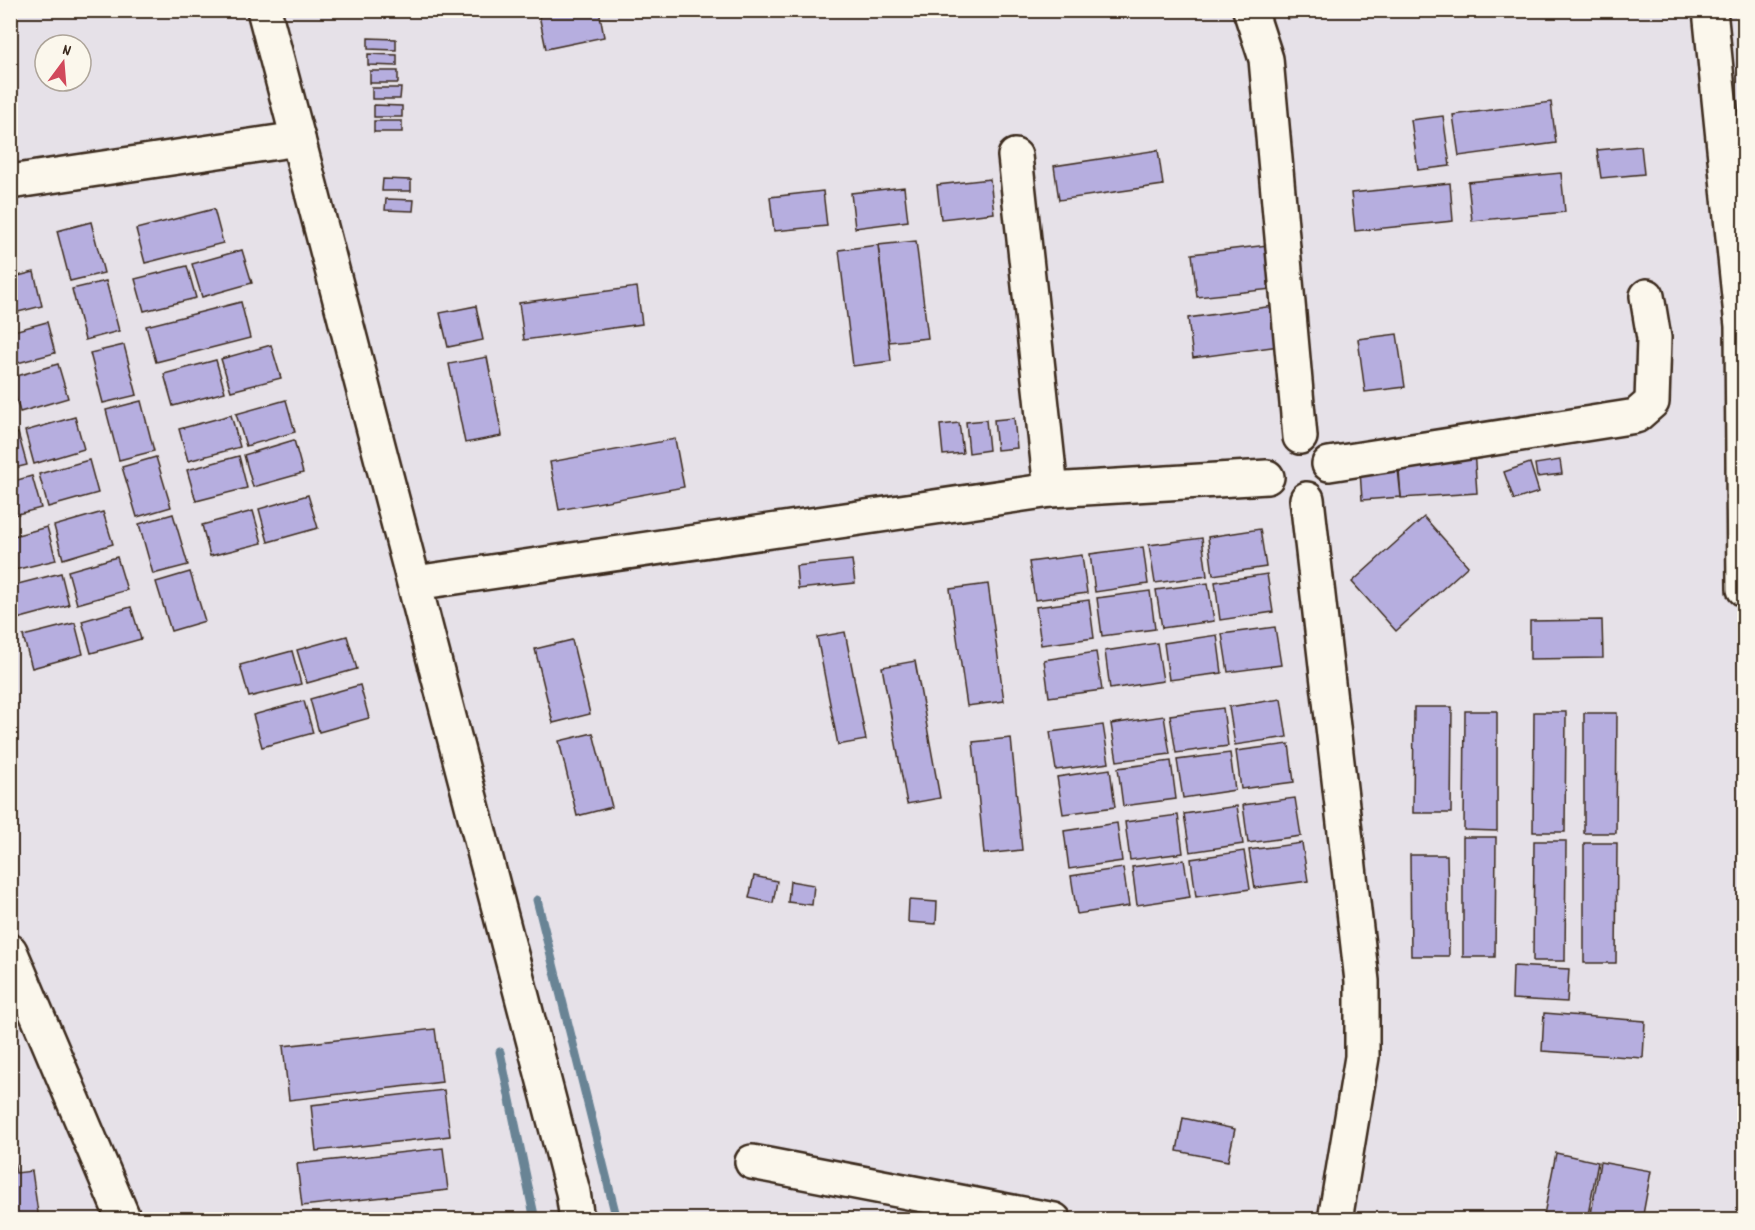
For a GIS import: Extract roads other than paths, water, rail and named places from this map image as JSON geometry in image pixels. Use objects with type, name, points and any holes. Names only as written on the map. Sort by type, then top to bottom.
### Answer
[{"type":"lane","points":[[264,10],[573,1192],[577,1220]]},
{"type":"lane","points":[[1250,10],[1266,59],[1300,437]]},
{"type":"lane","points":[[1710,10],[1742,326],[1744,589]]},
{"type":"lane","points":[[10,182],[298,139]]},
{"type":"lane","points":[[1016,156],[1051,490]]},
{"type":"lane","points":[[1329,464],[1636,416],[1652,402],[1654,338],[1647,296]]},
{"type":"lane","points":[[1300,437],[1319,445],[1329,464],[1324,486],[1307,499],[1290,499],[1276,491],[1267,477],[1268,457],[1280,442],[1300,437]]},
{"type":"lane","points":[[415,583],[1051,490],[1267,477]]},
{"type":"lane","points":[[1307,499],[1362,981],[1362,1057],[1335,1220]]},
{"type":"lane","points":[[10,951],[124,1220]]},
{"type":"lane","points":[[752,1161],[1054,1220]]},
{"type":"waterway","points":[[537,900],[617,1220]]},
{"type":"waterway","points":[[500,1052],[535,1220]]}]
